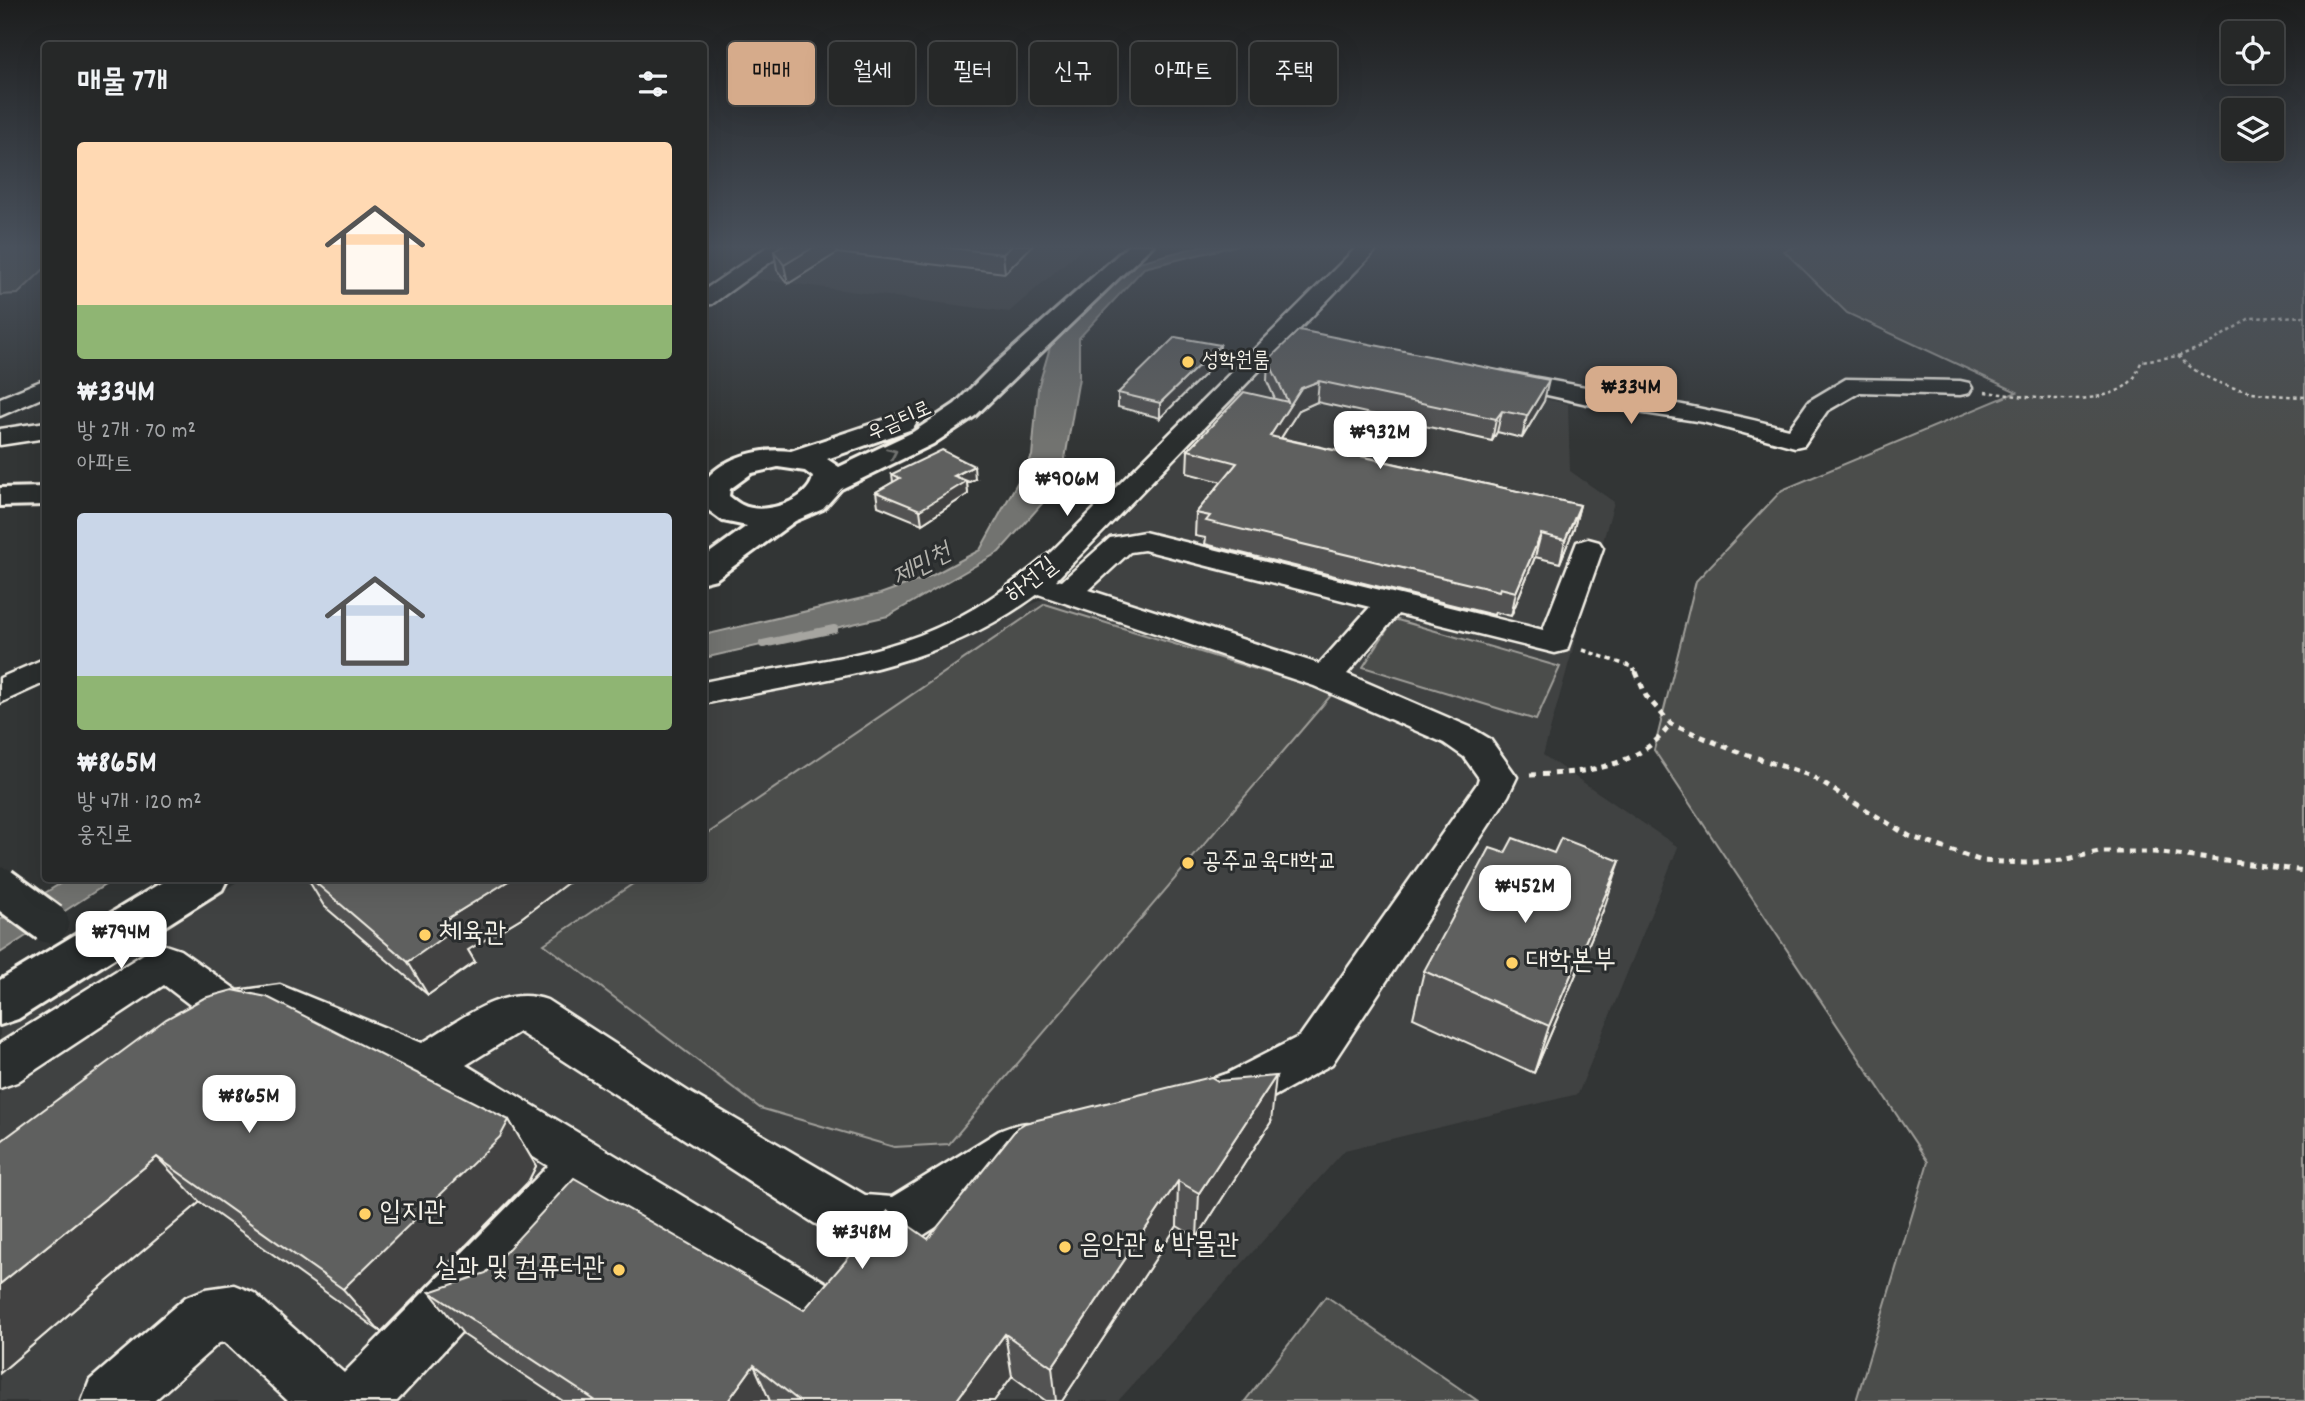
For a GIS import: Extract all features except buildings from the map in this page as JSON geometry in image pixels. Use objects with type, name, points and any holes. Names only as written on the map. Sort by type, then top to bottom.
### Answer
[{"type":"main road","name":"우금티로","points":[[784,514],[817,501],[830,483],[926,437],[959,417],[984,396],[1001,373],[1070,310]]},
{"type":"main road","name":"우금티로","points":[[795,459],[891,429],[1001,373]]},
{"type":"main road","points":[[707,524],[713,489],[729,472],[760,461],[795,459],[822,467],[829,474],[830,483]]},
{"type":"main road","points":[[713,489],[747,517],[784,514]]},
{"type":"main road","points":[[0,498],[42,496]]},
{"type":"main road","points":[[707,570],[784,514]]},
{"type":"main road","points":[[0,1004],[200,882]]},
{"type":"street","name":"하선길","points":[[707,692],[909,649],[976,620],[1035,583],[1300,334],[1319,310]]},
{"type":"street","points":[[1472,371],[1592,397],[1705,415],[1795,439],[1818,406],[1854,384],[1961,388]]},
{"type":"street","points":[[0,408],[42,388]]},
{"type":"street","points":[[0,437],[42,431]]},
{"type":"street","points":[[1067,594],[1122,544],[1144,541],[1389,604],[1555,643],[1588,548]]},
{"type":"street","points":[[1035,583],[1326,678],[1457,735],[1477,748],[1498,777],[1495,788],[1315,1049],[1238,1092],[1186,1105]]},
{"type":"street","points":[[1326,678],[1389,604]]},
{"type":"street","points":[[0,692],[42,670]]},
{"type":"street","points":[[0,887],[49,923],[81,955]]},
{"type":"street","points":[[0,1069],[164,962],[215,1023],[280,1004],[425,1065],[586,1161],[807,1302]]},
{"type":"street","points":[[425,1065],[512,1013],[531,1013],[672,1107],[832,1206],[862,1220],[898,1222],[1017,1147],[1069,1134]]},
{"type":"street","points":[[357,1401],[586,1161]]},
{"type":"street","points":[[111,1401],[205,1317],[234,1312],[331,1401]]},
{"type":"path","points":[[1961,388],[2041,397],[2110,394],[2131,382],[2142,361],[2178,356],[2207,345],[2250,318],[2305,316]]},
{"type":"path","points":[[2178,356],[2196,372],[2239,390],[2305,397]]},
{"type":"path","points":[[1555,643],[1602,655],[1632,667],[1640,678],[1646,696],[1671,724],[1733,750],[1808,775],[1909,836],[1982,861],[2024,863],[2063,860],[2099,852],[2154,852],[2305,871]]},
{"type":"path","points":[[1498,777],[1564,774],[1624,761],[1650,749],[1671,724]]},
{"type":"shaded area","name":"제민천","points":[[1081,310],[1105,310],[1079,338],[1079,378],[1062,476],[1048,497],[999,552],[888,616],[707,657],[707,634],[880,594],[933,575],[980,550],[1032,456],[1038,388],[1053,337]]},
{"type":"shaded area","points":[[1844,310],[2305,310],[2305,1401],[1856,1401],[1928,1162],[1654,750],[1696,581],[1782,490],[2017,392]]},
{"type":"shaded area","name":"공주교육대학교","points":[[1286,342],[1568,404],[1570,471],[1614,502],[1543,755],[1678,847],[1578,1094],[1345,1150],[1118,1401],[0,1401],[0,1029],[237,882],[707,882],[707,707],[904,659],[1046,598]]},
{"type":"shaded area","points":[[1045,604],[1333,693],[949,1144],[894,1147],[760,1108],[544,944],[636,882],[707,882],[707,834]]},
{"type":"shaded area","points":[[1394,619],[1560,667],[1536,720],[1363,667]]},
{"type":"shaded area","points":[[63,882],[109,882],[0,953],[0,920]]},
{"type":"shaded area","points":[[1326,1296],[1478,1401],[1245,1401]]},
{"type":"waterway","name":"제민천","points":[[763,644],[834,629]]},
{"type":"place","name":"성학원룸","points":[[1188,362]]},
{"type":"place","name":"공주교육대학교","points":[[1188,863]]},
{"type":"place","name":"체육관","points":[[425,935]]},
{"type":"place","name":"대학본부","points":[[1512,963]]},
{"type":"place","name":"입지관","points":[[365,1214]]},
{"type":"place","name":"음악관 & 박물관","points":[[1065,1247]]},
{"type":"place","name":"실과 및 컴퓨터관","points":[[619,1270]]}]
